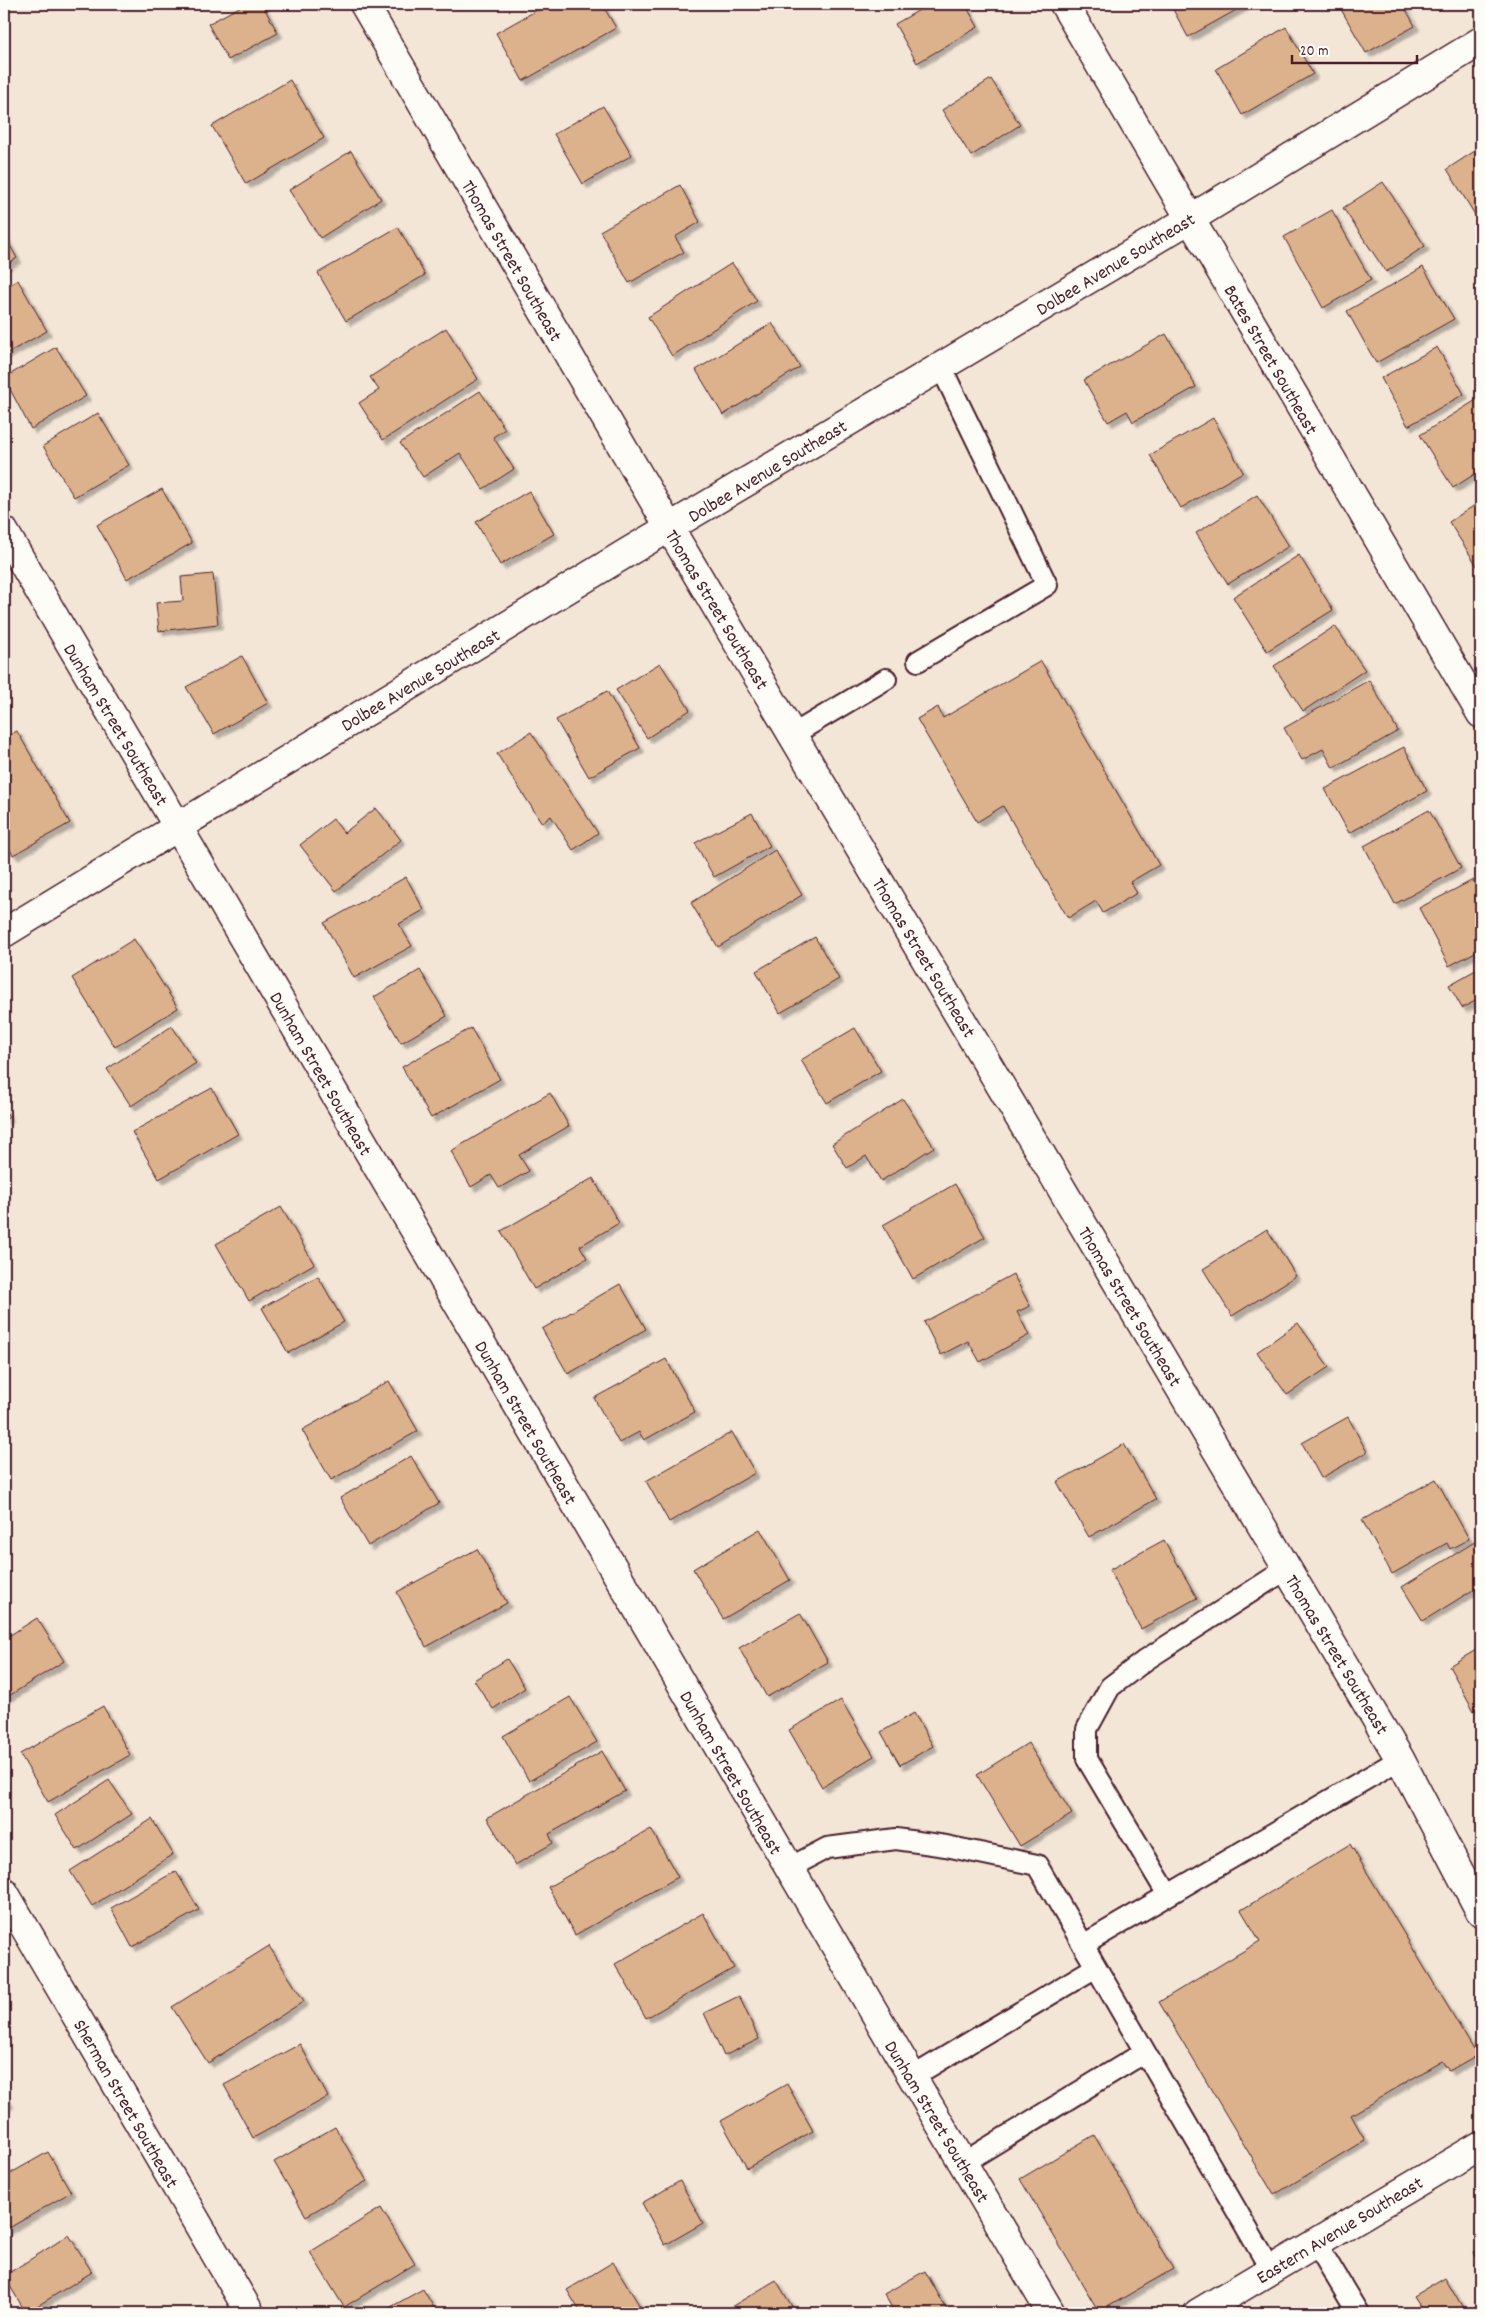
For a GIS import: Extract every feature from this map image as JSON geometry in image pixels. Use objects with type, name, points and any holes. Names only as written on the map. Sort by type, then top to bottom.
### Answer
[{"type":"street","name":"Thomas Street Southeast","points":[[364,4],[669,528],[1400,1759],[1481,1913]]},
{"type":"street","name":"Bates Street Southeast","points":[[1064,4],[1481,714]]},
{"type":"street","name":"Dolbee Avenue Southeast","points":[[4,933],[669,528],[1190,219],[1481,41]]},
{"type":"street","name":"Dunham Street Southeast","points":[[4,531],[1051,2313]]},
{"type":"street","name":"Sherman Street Southeast","points":[[4,1892],[250,2313]]},
{"type":"street","name":"Eastern Avenue Southeast","points":[[1198,2313],[1481,2145]]},
{"type":"lane","points":[[918,661],[1047,585],[941,367]]},
{"type":"lane","points":[[792,735],[886,679]]},
{"type":"lane","points":[[1168,1895],[1088,1759],[1087,1730],[1110,1688],[1147,1659],[1234,1605],[1288,1568]]},
{"type":"lane","points":[[1083,1945],[1400,1759]]},
{"type":"lane","points":[[789,1868],[827,1848],[896,1839],[946,1846],[1038,1864],[1270,2270]]},
{"type":"lane","points":[[912,2077],[1096,1968]]},
{"type":"lane","points":[[963,2163],[1145,2052]]},
{"type":"lane","points":[[1316,2243],[1358,2313]]},
{"type":"building","points":[[245,4],[262,4],[278,33],[228,60],[208,24]]},
{"type":"building","points":[[548,4],[602,4],[616,28],[523,81],[496,33]]},
{"type":"building","points":[[930,4],[965,4],[978,27],[917,63],[895,24]]},
{"type":"building","points":[[1170,4],[1247,4],[1188,37]]},
{"type":"building","points":[[1338,4],[1403,4],[1415,26],[1366,53]]},
{"type":"building","points":[[1286,27],[1313,74],[1242,115],[1216,69]]},
{"type":"building","points":[[991,79],[1020,125],[971,156],[942,110]]},
{"type":"building","points":[[290,80],[324,138],[246,184],[212,126]]},
{"type":"building","points":[[603,106],[632,155],[583,184],[554,134]]},
{"type":"building","points":[[1481,147],[1481,215],[1477,218],[1447,169]]},
{"type":"building","points":[[351,151],[381,199],[320,238],[289,190]]},
{"type":"building","points":[[1383,182],[1425,246],[1386,272],[1343,208]]},
{"type":"building","points":[[680,185],[700,222],[675,237],[684,252],[629,283],[600,231]]},
{"type":"building","points":[[1332,210],[1371,280],[1323,308],[1284,237]]},
{"type":"building","points":[[398,227],[425,275],[346,321],[318,273]]},
{"type":"building","points":[[4,235],[17,258],[4,266]]},
{"type":"building","points":[[732,263],[757,301],[672,356],[648,317]]},
{"type":"building","points":[[1423,267],[1454,319],[1376,363],[1347,311]]},
{"type":"building","points":[[18,280],[47,331],[4,355],[4,288]]},
{"type":"building","points":[[772,323],[800,367],[723,415],[696,370]]},
{"type":"building","points":[[446,328],[478,379],[383,440],[359,403],[379,390],[370,377]]},
{"type":"building","points":[[1166,334],[1196,387],[1133,422],[1127,411],[1108,422],[1084,380]]},
{"type":"building","points":[[56,347],[86,396],[31,429],[4,378]]},
{"type":"building","points":[[1437,347],[1464,394],[1408,426],[1381,378]]},
{"type":"building","points":[[480,391],[505,429],[493,437],[514,469],[483,489],[460,453],[423,477],[400,443]]},
{"type":"building","points":[[1481,397],[1481,470],[1453,488],[1420,435]]},
{"type":"building","points":[[98,413],[129,465],[74,497],[43,446]]},
{"type":"building","points":[[1213,418],[1243,472],[1181,508],[1150,455]]},
{"type":"building","points":[[162,489],[192,543],[127,579],[97,525]]},
{"type":"building","points":[[529,491],[554,534],[500,565],[476,522]]},
{"type":"building","points":[[1257,495],[1289,546],[1228,584],[1196,533]]},
{"type":"building","points":[[1481,501],[1481,572],[1449,522]]},
{"type":"building","points":[[1299,555],[1333,610],[1267,651],[1233,597]]},
{"type":"building","points":[[213,574],[218,624],[159,631],[156,603],[183,601],[181,577]]},
{"type":"building","points":[[1335,626],[1365,670],[1303,711],[1274,666]]},
{"type":"building","points":[[242,656],[268,703],[214,734],[186,687]]},
{"type":"building","points":[[1041,661],[1159,865],[1130,882],[1137,893],[1103,913],[1096,901],[1068,918],[1003,806],[977,822],[917,719],[938,707],[943,718]]},
{"type":"building","points":[[660,663],[690,710],[647,738],[616,690]]},
{"type":"building","points":[[1369,680],[1398,731],[1333,768],[1323,749],[1302,760],[1284,728]]},
{"type":"building","points":[[607,691],[640,748],[589,777],[556,720]]},
{"type":"building","points":[[17,731],[70,823],[13,855],[4,840],[4,738]]},
{"type":"building","points":[[531,732],[598,833],[573,850],[551,816],[542,823],[497,754]]},
{"type":"building","points":[[1404,747],[1427,791],[1349,833],[1325,789]]},
{"type":"building","points":[[376,808],[401,840],[336,891],[300,845],[333,819],[344,833]]},
{"type":"building","points":[[1429,810],[1461,868],[1395,904],[1364,846]]},
{"type":"building","points":[[752,813],[770,846],[714,877],[695,843]]},
{"type":"building","points":[[775,850],[802,895],[718,947],[691,903]]},
{"type":"building","points":[[406,877],[424,910],[399,924],[412,946],[354,978],[324,923]]},
{"type":"building","points":[[1473,880],[1481,896],[1481,923],[1476,926],[1481,935],[1481,949],[1449,966],[1419,908]]},
{"type":"building","points":[[815,937],[839,979],[780,1013],[756,971]]},
{"type":"building","points":[[134,939],[178,1008],[115,1047],[72,978]]},
{"type":"building","points":[[1481,967],[1481,998],[1462,1008],[1449,985]]},
{"type":"building","points":[[420,970],[447,1016],[401,1043],[374,997]]},
{"type":"building","points":[[172,1026],[196,1063],[131,1106],[107,1069]]},
{"type":"building","points":[[471,1028],[500,1079],[431,1118],[402,1067]]},
{"type":"building","points":[[855,1028],[881,1071],[827,1103],[801,1060]]},
{"type":"building","points":[[212,1088],[238,1134],[159,1179],[132,1132]]},
{"type":"building","points":[[550,1093],[569,1126],[519,1155],[529,1171],[499,1188],[491,1175],[471,1187],[451,1151]]},
{"type":"building","points":[[903,1099],[934,1147],[881,1181],[866,1156],[847,1168],[832,1144]]},
{"type":"building","points":[[4,1108],[9,1117],[4,1121]]},
{"type":"building","points":[[593,1178],[619,1223],[580,1246],[587,1258],[534,1289],[501,1231]]},
{"type":"building","points":[[955,1184],[985,1237],[913,1279],[883,1225]]},
{"type":"building","points":[[281,1207],[314,1264],[249,1301],[216,1244]]},
{"type":"building","points":[[1267,1229],[1296,1276],[1232,1316],[1203,1269]]},
{"type":"building","points":[[1013,1274],[1030,1306],[1017,1312],[1029,1335],[980,1362],[968,1341],[941,1355],[924,1322]]},
{"type":"building","points":[[318,1276],[344,1322],[288,1353],[262,1308]]},
{"type":"building","points":[[620,1284],[646,1329],[568,1374],[542,1329]]},
{"type":"building","points":[[1298,1323],[1329,1367],[1287,1395],[1257,1352]]},
{"type":"building","points":[[666,1359],[695,1412],[644,1440],[639,1432],[619,1443],[594,1398]]},
{"type":"building","points":[[389,1381],[418,1431],[331,1480],[302,1430]]},
{"type":"building","points":[[1348,1417],[1367,1452],[1321,1478],[1302,1443]]},
{"type":"building","points":[[732,1432],[755,1473],[669,1522],[646,1481]]},
{"type":"building","points":[[1124,1444],[1156,1499],[1089,1537],[1057,1482]]},
{"type":"building","points":[[411,1456],[439,1503],[368,1546],[340,1498]]},
{"type":"building","points":[[1436,1479],[1469,1539],[1450,1549],[1447,1543],[1392,1574],[1362,1520]]},
{"type":"building","points":[[760,1529],[790,1580],[723,1619],[693,1569]]},
{"type":"building","points":[[1481,1538],[1481,1585],[1423,1621],[1402,1587]]},
{"type":"building","points":[[1164,1540],[1197,1598],[1141,1629],[1109,1570]]},
{"type":"building","points":[[477,1549],[507,1603],[426,1647],[397,1592]]},
{"type":"building","points":[[800,1613],[828,1662],[767,1697],[739,1648]]},
{"type":"building","points":[[37,1618],[64,1661],[4,1699],[4,1639]]},
{"type":"building","points":[[1481,1647],[1481,1707],[1474,1711],[1449,1666]]},
{"type":"building","points":[[507,1659],[525,1688],[493,1709],[474,1680]]},
{"type":"building","points":[[570,1697],[597,1742],[529,1781],[503,1736]]},
{"type":"building","points":[[841,1700],[874,1756],[822,1787],[789,1730]]},
{"type":"building","points":[[103,1706],[130,1755],[48,1802],[20,1754]]},
{"type":"building","points":[[914,1713],[933,1746],[900,1765],[881,1732]]},
{"type":"building","points":[[1028,1743],[1072,1814],[1020,1846],[977,1775]]},
{"type":"building","points":[[602,1751],[625,1791],[549,1834],[553,1843],[515,1865],[487,1818]]},
{"type":"building","points":[[109,1780],[132,1814],[77,1850],[55,1815]]},
{"type":"building","points":[[152,1819],[173,1854],[92,1906],[70,1871]]},
{"type":"building","points":[[651,1829],[678,1877],[575,1935],[548,1887]]},
{"type":"building","points":[[1350,1844],[1477,2055],[1449,2071],[1442,2061],[1351,2115],[1365,2140],[1274,2195],[1159,2002],[1260,1941],[1241,1910]]},
{"type":"building","points":[[176,1871],[199,1910],[132,1947],[111,1908]]},
{"type":"building","points":[[703,1913],[734,1968],[646,2018],[615,1964]]},
{"type":"building","points":[[269,1946],[304,2001],[208,2063],[172,2007]]},
{"type":"building","points":[[739,1996],[759,2039],[724,2056],[704,2013]]},
{"type":"building","points":[[300,2044],[328,2097],[253,2138],[224,2085]]},
{"type":"building","points":[[787,2084],[813,2131],[747,2168],[721,2121]]},
{"type":"building","points":[[4,2094],[9,2103],[4,2107]]},
{"type":"building","points":[[335,2127],[367,2181],[306,2216],[274,2162]]},
{"type":"building","points":[[1094,2135],[1173,2269],[1099,2312],[1020,2179]]},
{"type":"building","points":[[48,2152],[71,2192],[4,2231],[4,2177]]},
{"type":"building","points":[[680,2181],[703,2223],[665,2245],[642,2203]]},
{"type":"building","points":[[381,2208],[415,2264],[344,2307],[310,2252]]},
{"type":"building","points":[[69,2235],[92,2272],[26,2313],[4,2276]]},
{"type":"building","points":[[1481,2248],[1481,2264],[1474,2252]]},
{"type":"building","points":[[613,2262],[644,2313],[581,2313],[567,2290]]},
{"type":"building","points":[[925,2271],[949,2313],[895,2313],[884,2294]]},
{"type":"building","points":[[1445,2277],[1466,2313],[1424,2313],[1413,2296]]},
{"type":"building","points":[[776,2280],[796,2313],[721,2313]]},
{"type":"building","points":[[423,2289],[437,2313],[380,2313]]}]
